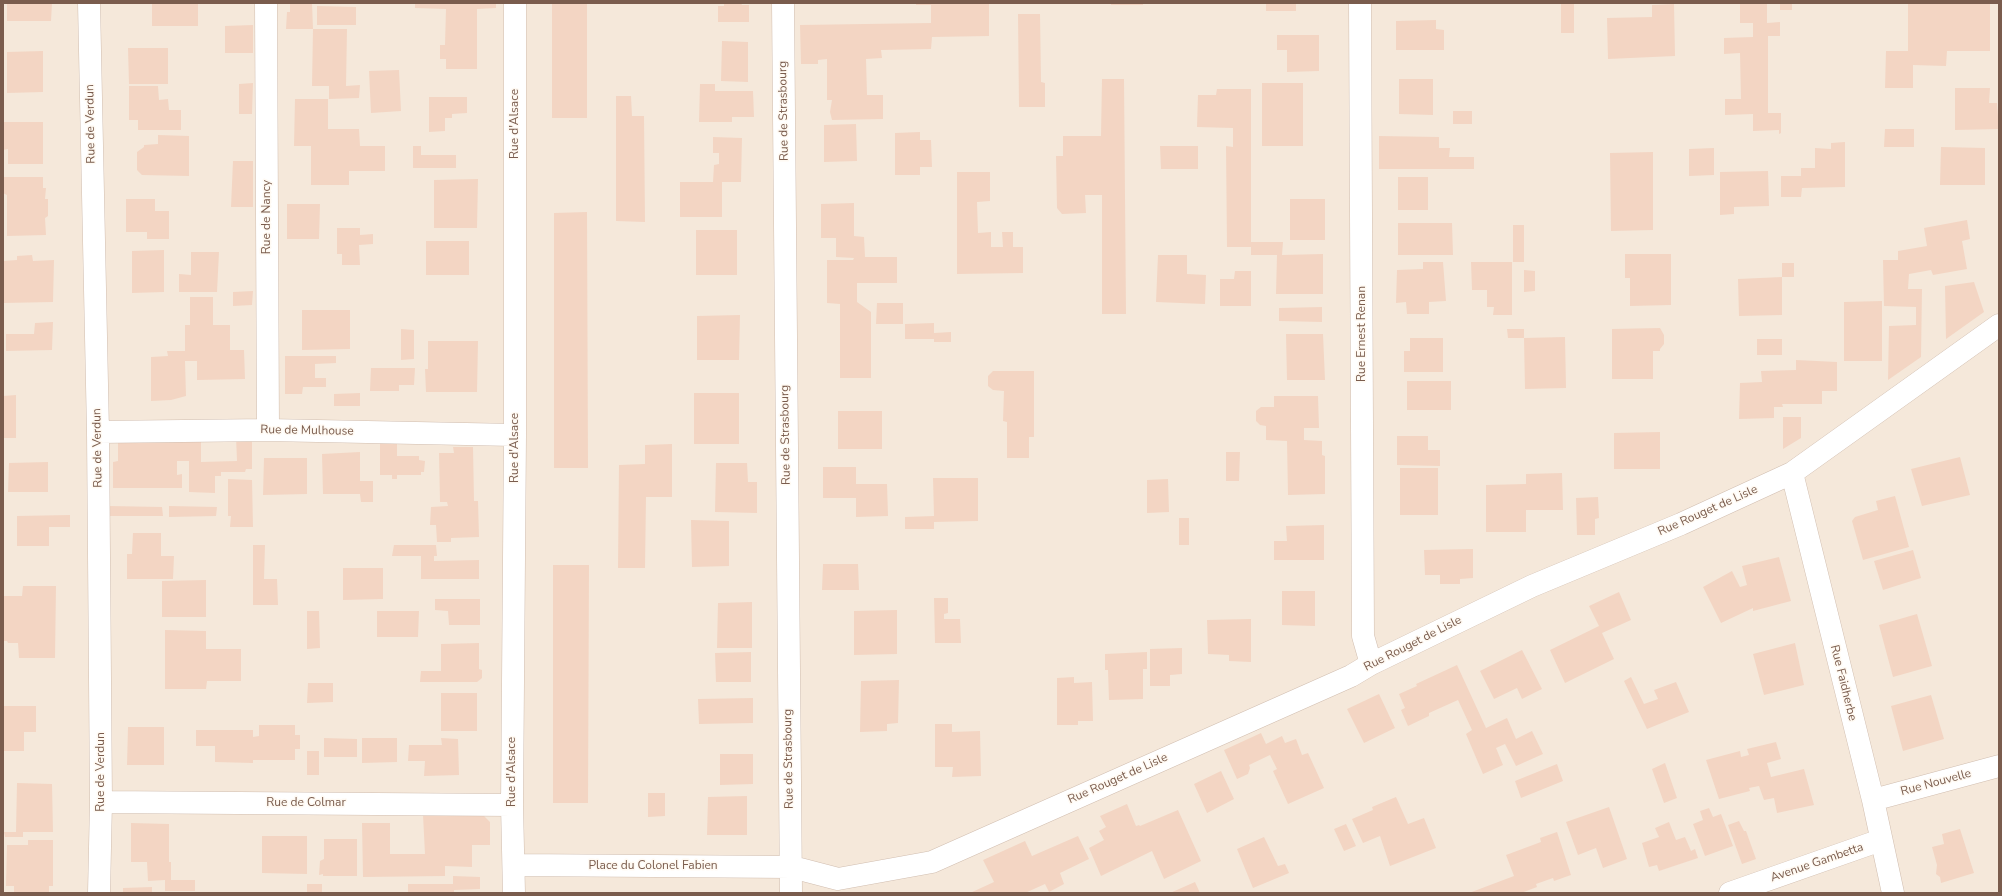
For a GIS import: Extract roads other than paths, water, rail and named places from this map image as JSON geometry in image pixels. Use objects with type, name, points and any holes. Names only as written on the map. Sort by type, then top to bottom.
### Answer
[{"type":"street","name":"Rue de Verdun","points":[[89,3],[98,432],[101,802],[99,893]]},
{"type":"street","name":"Rue de Nancy","points":[[266,3],[268,430]]},
{"type":"street","name":"Rue d'Alsace","points":[[514,893],[512,805],[515,435],[515,3]]},
{"type":"street","name":"Rue de Strasbourg","points":[[782,3],[790,804],[792,867],[791,893]]},
{"type":"street","name":"Rue Ernest Renan","points":[[1360,3],[1363,636],[1371,664]]},
{"type":"street","name":"Rue Rouget de Lisle","points":[[792,867],[838,879],[932,862],[1351,676],[1371,664],[1532,586],[1681,524],[1792,473],[1999,325]]},
{"type":"street","name":"Rue de Mulhouse","points":[[98,432],[268,430],[515,435]]},
{"type":"street","name":"Rue Faidherbe","points":[[1792,473],[1873,800],[1893,893]]},
{"type":"street","name":"Rue Nouvelle","points":[[1873,800],[1999,766]]},
{"type":"street","name":"Rue de Colmar","points":[[101,802],[512,805]]},
{"type":"street","name":"Avenue Gambetta","points":[[1730,893],[1882,840]]},
{"type":"street","name":"Place du Colonel Fabien","points":[[514,865],[792,867]]}]
